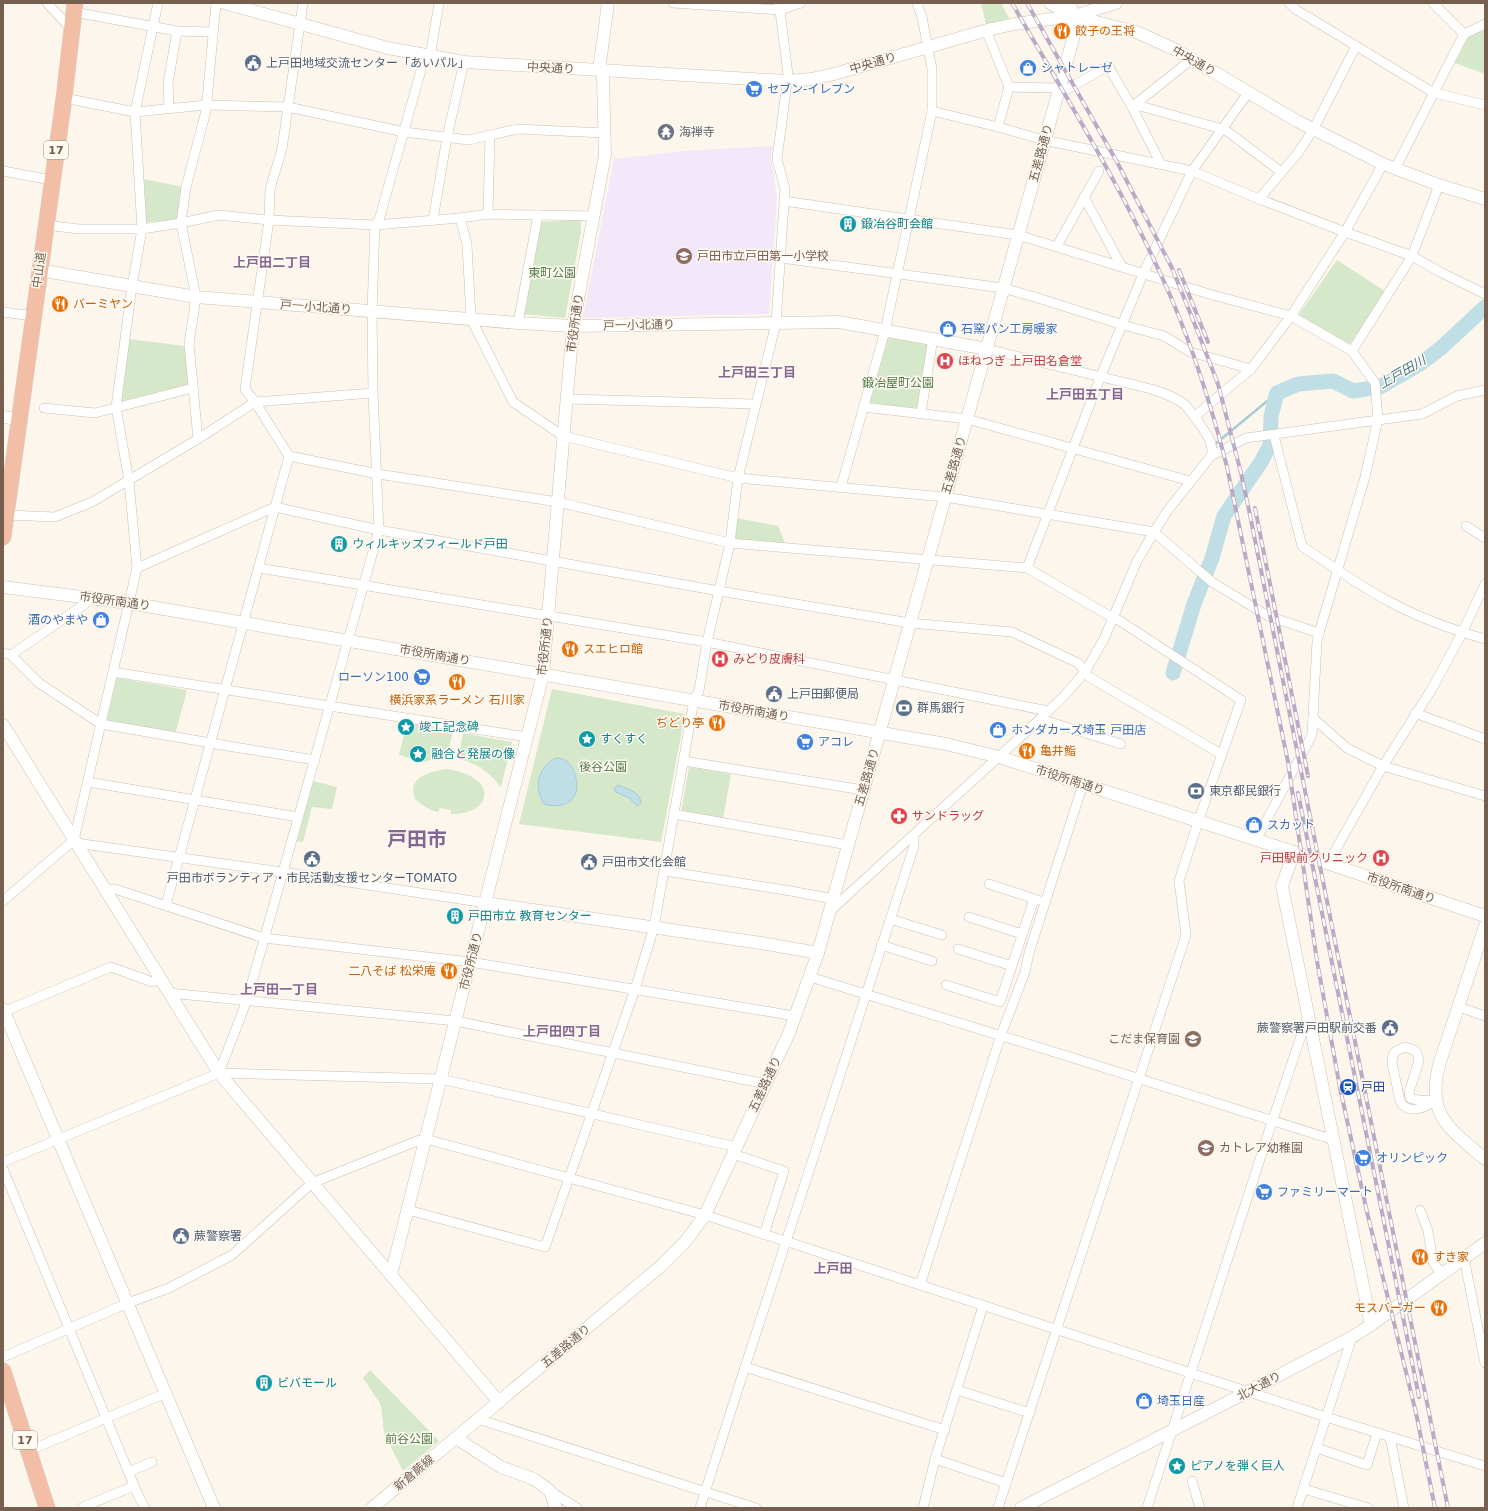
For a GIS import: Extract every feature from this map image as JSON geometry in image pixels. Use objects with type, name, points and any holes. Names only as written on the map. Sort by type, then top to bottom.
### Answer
[{"type":"highway","name":"中山道","points":[[3,537],[6,515],[7,482],[19,419],[51,180],[64,98],[74,8]]},
{"type":"highway","name":"17","points":[[3,1371],[47,1508]]},
{"type":"street","points":[[47,3],[72,29]]},
{"type":"street","points":[[3,901],[75,842],[137,568],[129,481],[116,407],[132,286],[142,229],[136,112],[158,3]]},
{"type":"street","points":[[198,439],[189,344],[196,297],[181,223],[186,187],[206,110],[216,3]]},
{"type":"street","name":"中央通り","points":[[224,3],[252,7],[300,25],[427,57],[464,62],[787,81],[828,76],[986,30],[1015,24],[1073,16],[1139,33],[1167,45],[1280,112],[1383,164],[1439,186],[1485,199]]},
{"type":"street","points":[[303,3],[282,149],[270,189],[269,220],[244,389],[255,402],[289,456],[378,474],[558,502],[730,543],[1027,568],[1114,618],[1186,663],[1241,700],[1221,754],[1179,881],[1186,935],[998,1508]]},
{"type":"street","points":[[219,1073],[247,1000],[379,530],[378,474],[373,393],[372,311],[375,224],[379,220],[423,63],[431,51],[439,3]]},
{"type":"street","name":"市役所通り","points":[[391,1275],[543,674],[573,326],[605,155],[602,71],[600,58],[608,3]]},
{"type":"street","points":[[673,3],[780,6],[801,3]]},
{"type":"street","points":[[840,486],[885,330],[932,111],[932,69],[922,17],[917,3]]},
{"type":"street","points":[[1050,3],[1073,16],[1116,3]]},
{"type":"street","name":"五差路通り","points":[[456,1438],[662,1265],[686,1241],[706,1215],[766,1084],[795,1016],[818,953],[880,733],[1075,32],[1070,3]]},
{"type":"street","points":[[1289,3],[1295,9],[1434,93],[1485,105]]},
{"type":"street","points":[[1433,3],[1464,34]]},
{"type":"street","points":[[408,1210],[545,1247],[635,989],[654,927],[694,700],[699,691],[707,642],[730,543],[738,478],[776,323],[785,189],[777,159],[788,75],[780,6]]},
{"type":"street","points":[[74,8],[153,27],[178,31],[213,32]]},
{"type":"street","points":[[1395,169],[1464,34],[1485,24]]},
{"type":"street","points":[[986,30],[1009,87],[998,127]]},
{"type":"street","points":[[169,108],[168,83],[178,31]]},
{"type":"street","points":[[1259,199],[1298,153],[1313,130],[1356,46]]},
{"type":"street","points":[[1132,107],[1192,59]]},
{"type":"street","points":[[433,220],[447,137],[464,62]]},
{"type":"street","points":[[1009,87],[1058,91],[1108,66],[1132,107],[1161,164]]},
{"type":"street","points":[[1027,568],[1100,378],[1144,274],[1192,171],[1248,93]]},
{"type":"street","points":[[64,98],[136,112],[206,105],[288,107],[404,132],[470,140],[517,129],[605,133]]},
{"type":"street","points":[[1132,107],[1140,106],[1222,129],[1282,172]]},
{"type":"street","points":[[932,111],[1044,140],[1192,171],[1259,199],[1412,256],[1440,272],[1485,294]]},
{"type":"street","points":[[488,214],[490,135]]},
{"type":"street","points":[[1194,417],[1251,369],[1291,316],[1345,232],[1383,164]]},
{"type":"street","points":[[3,171],[51,180]]},
{"type":"street","points":[[1056,246],[1099,171]]},
{"type":"street","points":[[1352,350],[1412,256],[1439,186]]},
{"type":"street","points":[[1084,197],[1122,267]]},
{"type":"street","points":[[784,201],[1018,235],[1209,294],[1291,316],[1352,350],[1375,388],[1378,419],[1365,477],[1317,642],[1312,735],[1256,840]]},
{"type":"street","points":[[45,225],[79,229],[142,229],[219,215],[269,220],[375,224],[460,218],[488,214],[594,216]]},
{"type":"street","points":[[518,323],[538,215]]},
{"type":"street","points":[[460,218],[467,244],[471,319],[513,402],[563,436],[738,478],[840,486],[945,497],[1154,532],[1212,582],[1268,616],[1319,633]]},
{"type":"street","points":[[781,258],[1003,288],[1164,336],[1190,352],[1251,369]]},
{"type":"street","name":"戸一小北通り","points":[[39,270],[196,297],[518,323],[573,326],[839,322],[987,349],[1171,396],[1185,405],[1194,417],[1211,442],[1212,454]]},
{"type":"street","points":[[3,312],[33,316]]},
{"type":"street","points":[[922,413],[933,338]]},
{"type":"street","points":[[44,408],[95,413],[193,388]]},
{"type":"street","points":[[829,912],[1040,719],[1064,696],[1085,672],[1114,618],[1137,561],[1168,510],[1212,454],[1246,438],[1270,436],[1378,419],[1422,414],[1457,396],[1485,390]]},
{"type":"street","points":[[6,515],[55,517],[92,502],[198,439],[255,402],[373,393]]},
{"type":"street","points":[[567,399],[756,404]]},
{"type":"street","points":[[863,407],[967,419],[1190,481]]},
{"type":"street","points":[[3,417],[19,419]]},
{"type":"street","points":[[1270,436],[1302,546],[1391,602],[1462,633],[1485,639]]},
{"type":"street","points":[[166,905],[289,456]]},
{"type":"street","points":[[137,568],[275,507],[379,530],[719,591],[910,623],[1012,632],[1078,663],[1089,677],[1221,754]]},
{"type":"street","points":[[1466,526],[1485,538]]},
{"type":"street","points":[[259,568],[707,642],[1048,711]]},
{"type":"street","points":[[1328,863],[1383,766],[1415,713],[1433,687],[1462,633],[1485,584]]},
{"type":"street","name":"市役所南通り","points":[[3,587],[129,602],[946,744],[999,757],[1328,863],[1485,916]]},
{"type":"street","points":[[95,598],[7,654],[39,683],[101,724],[315,760]]},
{"type":"street","points":[[113,672],[528,737]]},
{"type":"street","points":[[1415,713],[1485,739]]},
{"type":"street","points":[[1313,718],[1347,748],[1383,766],[1485,796]]},
{"type":"street","points":[[1040,719],[1121,744]]},
{"type":"street","points":[[3,726],[219,1073],[499,1402]]},
{"type":"street","points":[[684,761],[863,790]]},
{"type":"street","points":[[88,782],[298,817]]},
{"type":"street","points":[[920,1285],[1001,1035],[1026,972],[1029,953],[1083,784]]},
{"type":"street","points":[[674,814],[848,844]]},
{"type":"street","points":[[700,1508],[744,1367],[914,846],[913,836]]},
{"type":"street","points":[[75,842],[654,927],[818,953]]},
{"type":"street","points":[[1294,852],[1282,886],[1371,1325]]},
{"type":"street","points":[[665,871],[833,899]]},
{"type":"street","points":[[989,884],[1045,902]]},
{"type":"street","points":[[105,891],[114,889],[264,938],[470,962],[795,1016]]},
{"type":"street","points":[[946,985],[1000,1002],[1034,899]]},
{"type":"street","points":[[969,917],[1022,934]]},
{"type":"street","points":[[890,919],[942,935]]},
{"type":"street","points":[[1484,1157],[1446,1124],[1436,1101],[1435,1078],[1485,926]]},
{"type":"street","points":[[881,945],[932,961]]},
{"type":"street","points":[[958,949],[1012,966]]},
{"type":"street","points":[[160,979],[152,982],[111,967],[3,1011],[59,1139],[214,1508]]},
{"type":"street","points":[[810,977],[1001,1035],[1272,1122],[1334,1140]]},
{"type":"street","points":[[169,993],[456,1021],[766,1084]]},
{"type":"street","points":[[1459,1007],[1485,1016]]},
{"type":"street","points":[[1147,1508],[1308,1013]]},
{"type":"street","points":[[1400,1048],[1409,1048],[1414,1050],[1419,1057],[1409,1092],[1410,1098],[1414,1100],[1424,1099],[1436,1101],[1425,1107],[1412,1109],[1402,1103],[1392,1063],[1393,1055],[1400,1048]]},
{"type":"street","points":[[3,1162],[219,1073],[441,1079],[592,1113],[735,1150],[784,1171],[764,1235]]},
{"type":"street","points":[[3,1357],[128,1303],[169,1288],[232,1255],[312,1183],[417,1141],[426,1139],[706,1215],[1326,1417],[1485,1466]]},
{"type":"street","points":[[3,1170],[105,1418],[145,1508]]},
{"type":"street","points":[[1420,1210],[1428,1231],[1433,1262],[1442,1275]]},
{"type":"street","name":"北大通り","points":[[1021,1508],[1352,1337],[1442,1275],[1485,1243]]},
{"type":"street","points":[[1464,1258],[1485,1361]]},
{"type":"street","points":[[923,1508],[936,1459],[983,1306]]},
{"type":"street","points":[[1297,1508],[1352,1337]]},
{"type":"street","points":[[744,1367],[945,1430]]},
{"type":"street","points":[[957,1390],[1030,1413]]},
{"type":"street","points":[[28,1451],[166,1393]]},
{"type":"street","points":[[478,1419],[756,1508]]},
{"type":"street","points":[[1317,1448],[1367,1465],[1377,1433]]},
{"type":"street","points":[[1390,1437],[1404,1508]]},
{"type":"street","points":[[456,1438],[501,1467],[534,1480],[577,1508]]},
{"type":"street","name":"新倉蕨線","points":[[372,1508],[456,1438]]},
{"type":"street","points":[[936,1459],[1006,1483]]},
{"type":"street","points":[[128,1472],[152,1462]]},
{"type":"street","points":[[1192,1481],[1200,1508]]},
{"type":"street","points":[[83,1507],[134,1486]]},
{"type":"street","points":[[1304,1489],[1368,1508]]},
{"type":"street","points":[[550,1491],[556,1508]]},
{"type":"shaded area","name":"戸田市立戸田第一小学校","points":[[773,146],[771,159],[777,198],[769,314],[583,318],[614,159],[683,151]]},
{"type":"green space","points":[[981,3],[1001,3],[1010,20],[986,24]]},
{"type":"green space","points":[[1485,29],[1485,74],[1455,63],[1468,38]]},
{"type":"green space","points":[[144,179],[183,187],[177,220],[146,222]]},
{"type":"green space","name":"東町公園","points":[[581,220],[581,232],[565,318],[523,314],[540,222]]},
{"type":"green space","points":[[1337,260],[1386,292],[1349,345],[1298,316]]},
{"type":"green space","name":"鍛冶屋町公園","points":[[887,336],[929,344],[919,411],[866,404]]},
{"type":"green space","points":[[129,339],[185,346],[189,385],[119,402]]},
{"type":"green space","points":[[737,518],[778,526],[785,543],[733,539]]},
{"type":"green space","points":[[117,678],[187,690],[175,735],[106,723]]},
{"type":"green space","name":"後谷公園","points":[[552,689],[685,714],[661,842],[519,824]]},
{"type":"green space","points":[[407,723],[453,732],[446,759],[438,758],[423,762],[399,755]]},
{"type":"green space","points":[[463,733],[512,742],[501,787],[482,769],[471,763],[458,759]]},
{"type":"green space","points":[[689,767],[731,774],[723,819],[681,813]]},
{"type":"green space","points":[[445,769],[462,772],[478,781],[484,791],[484,797],[479,806],[468,812],[451,814],[451,810],[440,808],[438,812],[431,810],[415,799],[413,789],[417,780],[426,774]]},
{"type":"green space","points":[[313,781],[337,787],[332,809],[312,807],[303,842],[297,841]]},
{"type":"green space","name":"前谷公園","points":[[370,1370],[439,1441],[403,1471],[384,1433],[381,1405],[363,1378]]},
{"type":"water","points":[[556,758],[565,760],[571,765],[577,781],[577,788],[572,800],[567,803],[553,806],[544,804],[538,784],[541,772]]},
{"type":"water","points":[[618,785],[636,793],[641,803],[637,806],[629,798],[616,792],[614,789]]},
{"type":"waterway","points":[[1173,673],[1194,604],[1212,558],[1224,516],[1261,462],[1270,445],[1271,416],[1277,393],[1298,384],[1333,381],[1353,391],[1380,387],[1420,364],[1441,348],[1485,307]]},
{"type":"waterway","name":"上戸田川","points":[[1214,445],[1277,393]]},
{"type":"railway","points":[[1012,3],[1095,147],[1153,257],[1187,337],[1215,423],[1227,467],[1288,762],[1317,961],[1340,1088],[1367,1212],[1416,1413],[1435,1508]]},
{"type":"railway","points":[[1027,3],[1117,162],[1172,268],[1218,384],[1241,473],[1250,515],[1448,1508]]},
{"type":"railway","points":[[1179,270],[1208,342]]},
{"type":"railway","points":[[1255,508],[1308,776]]},
{"type":"railway","points":[[1298,793],[1419,1397]]},
{"type":"place","name":"餃子の王将","points":[[1062,31]]},
{"type":"place","name":"上戸田地域交流センター「あいパル」","points":[[253,63]]},
{"type":"place","name":"シャトレーゼ","points":[[1028,68]]},
{"type":"place","name":"セブン-イレブン","points":[[754,89]]},
{"type":"place","name":"海禅寺","points":[[666,132]]},
{"type":"place","name":"鍛冶谷町会館","points":[[848,224]]},
{"type":"place","name":"戸田市立戸田第一小学校","points":[[684,256]]},
{"type":"place","name":"バーミヤン","points":[[60,304]]},
{"type":"place","name":"石窯パン工房暖家","points":[[948,329]]},
{"type":"place","name":"ほねつぎ 上戸田名倉堂","points":[[945,361]]},
{"type":"place","name":"ウィルキッズフィールド戸田","points":[[339,544]]},
{"type":"place","name":"酒のやまや","points":[[101,620]]},
{"type":"place","name":"スエヒロ館","points":[[570,649]]},
{"type":"place","name":"みどり皮膚科","points":[[720,659]]},
{"type":"place","name":"ローソン100","points":[[422,677]]},
{"type":"place","name":"横浜家系ラーメン 石川家","points":[[457,682]]},
{"type":"place","name":"上戸田郵便局","points":[[774,694]]},
{"type":"place","name":"群馬銀行","points":[[904,708]]},
{"type":"place","name":"ぢどり亭","points":[[717,723]]},
{"type":"place","name":"竣工記念碑","points":[[406,727]]},
{"type":"place","name":"ホンダカーズ埼玉 戸田店","points":[[998,730]]},
{"type":"place","name":"すくすく","points":[[587,739]]},
{"type":"place","name":"アコレ","points":[[805,742]]},
{"type":"place","name":"亀井鮨","points":[[1027,751]]},
{"type":"place","name":"融合と発展の像","points":[[418,754]]},
{"type":"place","name":"東京都民銀行","points":[[1196,791]]},
{"type":"place","name":"サンドラッグ","points":[[899,816]]},
{"type":"place","name":"スカット","points":[[1254,825]]},
{"type":"place","name":"戸田駅前クリニック","points":[[1381,858]]},
{"type":"place","name":"戸田市ボランティア・市民活動支援センターTOMATO","points":[[312,859]]},
{"type":"place","name":"戸田市文化会館","points":[[589,862]]},
{"type":"place","name":"戸田市立 教育センター","points":[[455,916]]},
{"type":"place","name":"二八そば 松栄庵","points":[[449,971]]},
{"type":"place","name":"蕨警察署戸田駅前交番","points":[[1390,1028]]},
{"type":"place","name":"こだま保育園","points":[[1193,1039]]},
{"type":"place","name":"戸田","points":[[1348,1087]]},
{"type":"place","name":"カトレア幼稚園","points":[[1206,1148]]},
{"type":"place","name":"オリンピック","points":[[1363,1158]]},
{"type":"place","name":"ファミリーマート","points":[[1264,1192]]},
{"type":"place","name":"蕨警察署","points":[[181,1236]]},
{"type":"place","name":"すき家","points":[[1420,1257]]},
{"type":"place","name":"モスバーガー","points":[[1439,1308]]},
{"type":"place","name":"ビバモール","points":[[264,1383]]},
{"type":"place","name":"埼玉日産","points":[[1144,1401]]},
{"type":"place","name":"ピアノを弾く巨人","points":[[1177,1466]]},
{"type":"district","name":"上戸田二丁目","points":[[272,262]]},
{"type":"district","name":"上戸田三丁目","points":[[757,372]]},
{"type":"district","name":"上戸田五丁目","points":[[1085,394]]},
{"type":"district","name":"戸田市","points":[[417,839]]},
{"type":"district","name":"上戸田一丁目","points":[[279,989]]},
{"type":"district","name":"上戸田四丁目","points":[[562,1031]]},
{"type":"district","name":"上戸田","points":[[833,1268]]}]
